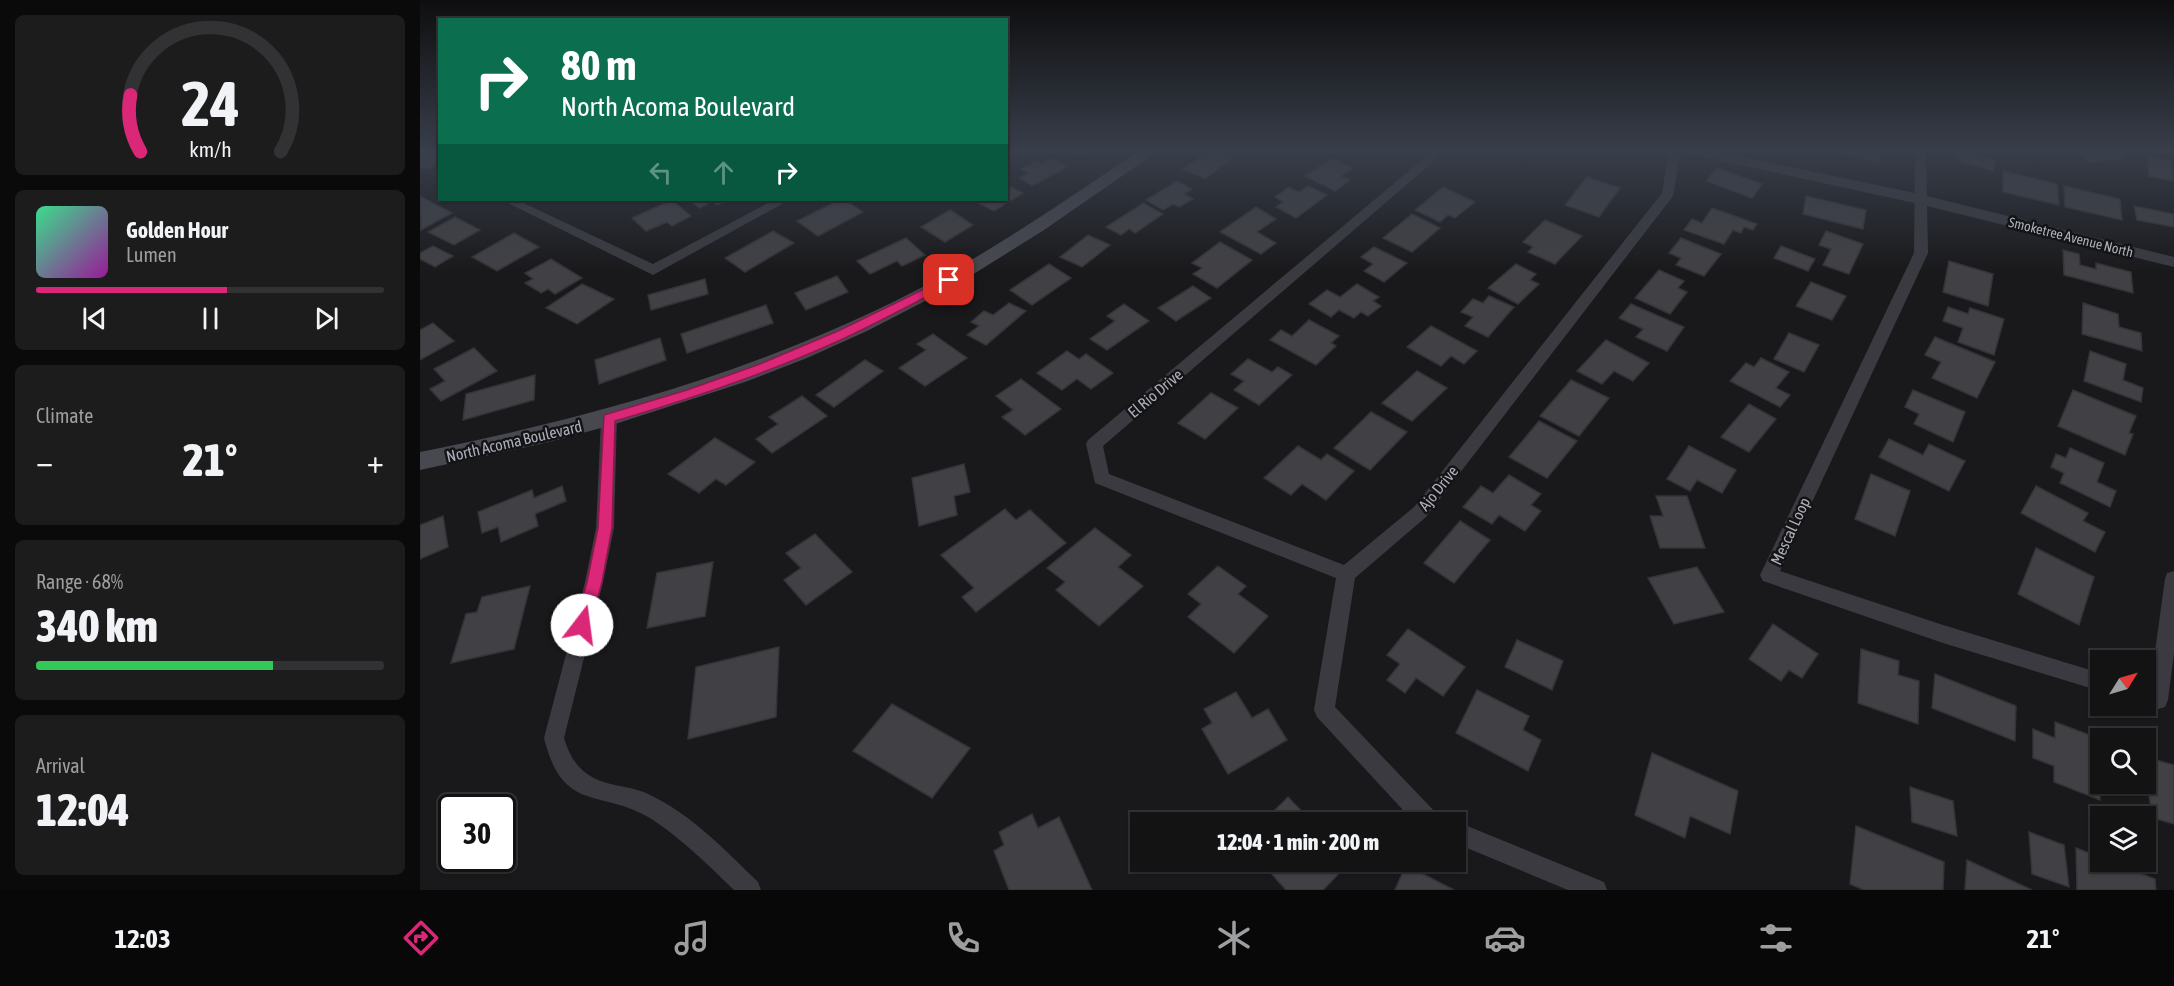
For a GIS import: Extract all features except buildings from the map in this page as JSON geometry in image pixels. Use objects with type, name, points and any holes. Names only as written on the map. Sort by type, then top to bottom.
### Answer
[{"type":"main road","name":"North Acoma Boulevard","points":[[420,461],[500,446],[609,418],[691,394],[764,367],[918,298],[981,263],[1090,191]]},
{"type":"street","name":"El Rio Drive","points":[[1346,574],[1101,478],[1094,444],[1393,191]]},
{"type":"street","name":"Ajo Drive","points":[[1346,574],[1420,512],[1668,191]]},
{"type":"street","name":"Smoketree Avenue North","points":[[1880,191],[2174,262]]},
{"type":"street","points":[[1919,191],[1919,199]]},
{"type":"street","name":"Mescal Loop","points":[[1919,199],[1921,253],[1769,575],[1943,634],[2090,679]]},
{"type":"street","points":[[510,201],[653,270],[781,201]]},
{"type":"street","points":[[609,418],[605,528],[594,582],[554,738],[558,755],[567,769],[583,784],[638,800],[666,815],[688,831],[750,890]]},
{"type":"street","points":[[1346,574],[1324,710],[1421,812]]},
{"type":"street","points":[[2156,700],[2174,579]]},
{"type":"street","points":[[1466,837],[1596,890]]},
{"type":"route","points":[[582,625],[605,528],[609,418],[691,394],[764,367],[842,334],[918,298],[949,280]]}]
